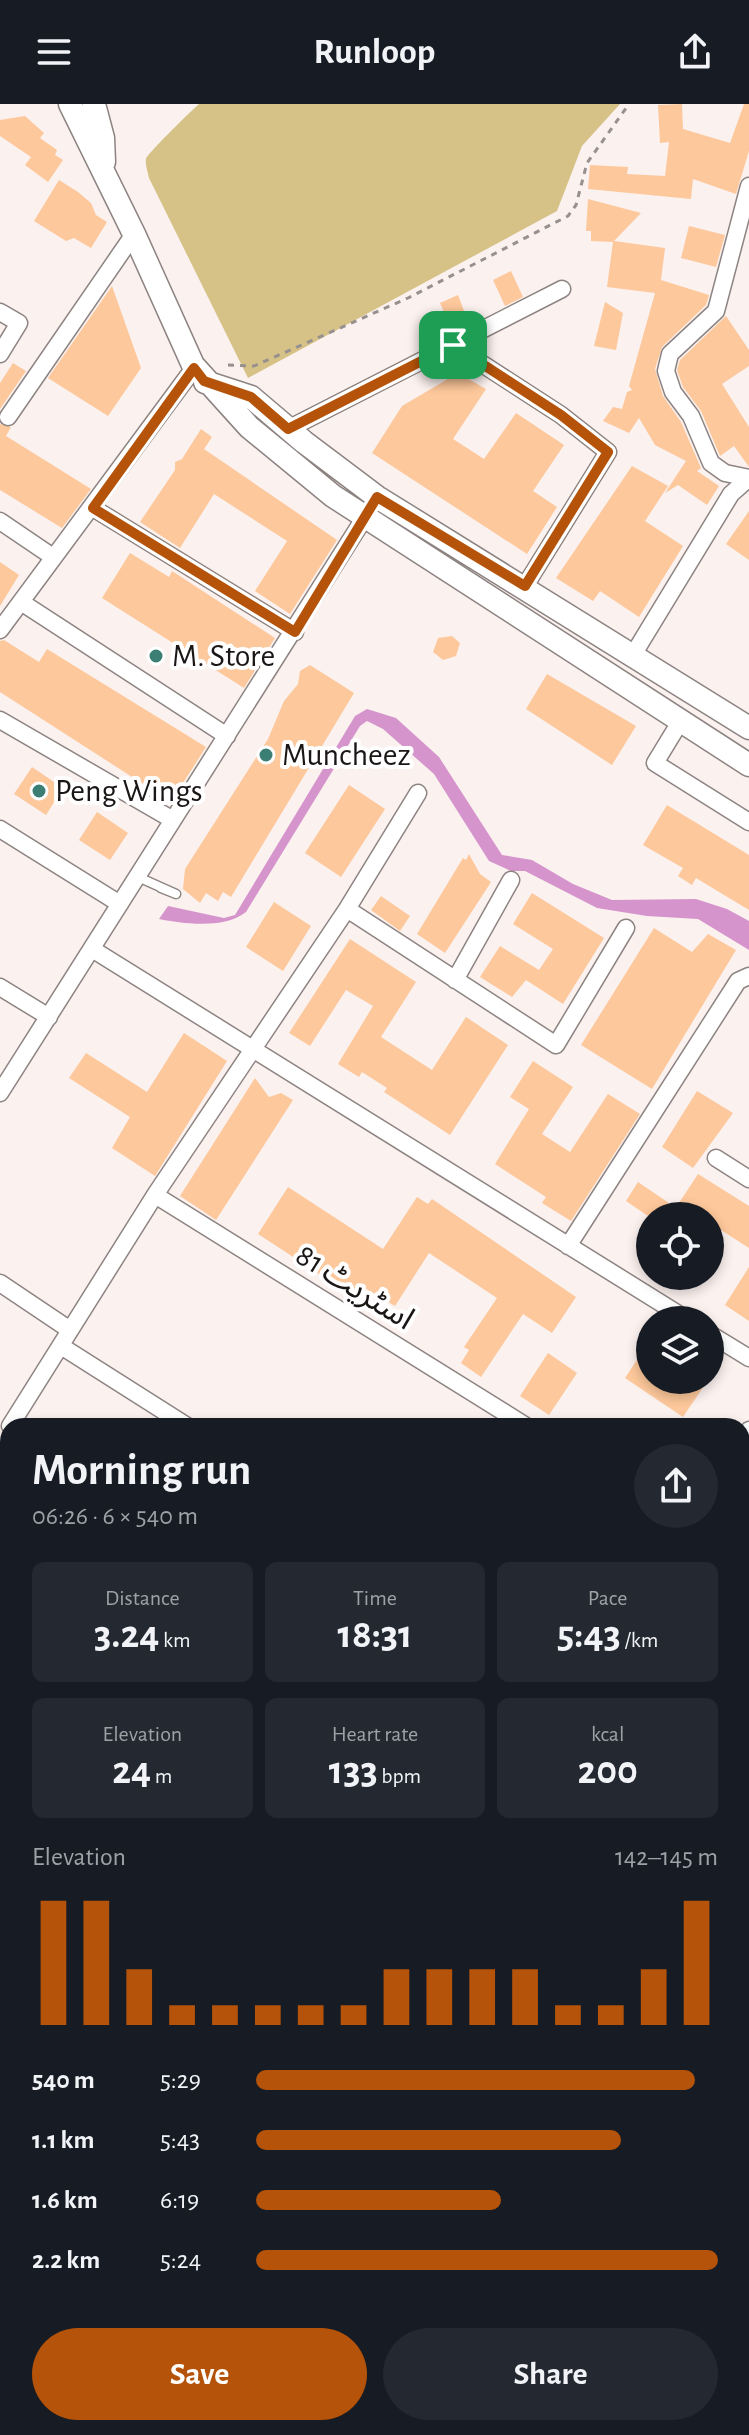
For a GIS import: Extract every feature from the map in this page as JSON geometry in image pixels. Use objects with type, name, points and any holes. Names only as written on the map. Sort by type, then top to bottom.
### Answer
[{"type":"main road","points":[[70,104],[199,375],[285,460],[365,517],[749,765]]},
{"type":"main road","points":[[94,104],[103,138],[104,173]]},
{"type":"main road","points":[[199,375],[251,397],[377,497],[525,586],[749,728]]},
{"type":"main road","points":[[365,517],[377,497]]},
{"type":"main road","points":[[680,722],[697,696]]},
{"type":"street","points":[[749,186],[716,311],[670,354],[666,371],[673,392],[691,416],[711,463],[725,473],[749,478]]},
{"type":"street","points":[[8,417],[134,234]]},
{"type":"street","points":[[288,429],[562,289]]},
{"type":"street","points":[[0,312],[19,323],[0,354]]},
{"type":"street","points":[[453,345],[561,415],[608,452],[525,586]]},
{"type":"street","points":[[0,630],[53,557],[199,375]]},
{"type":"street","points":[[633,655],[731,494],[749,478]]},
{"type":"street","points":[[93,508],[295,632]]},
{"type":"street","points":[[0,1093],[295,632],[365,517]]},
{"type":"street","points":[[0,521],[53,557]]},
{"type":"street","points":[[21,602],[227,736]]},
{"type":"street","points":[[0,720],[173,820]]},
{"type":"street","points":[[680,722],[655,763],[749,822]]},
{"type":"street","points":[[15,1418],[155,1195],[347,909],[418,793]]},
{"type":"street","points":[[0,829],[120,904]]},
{"type":"street","points":[[455,980],[511,880]]},
{"type":"street","points":[[347,909],[556,1045],[626,928]]},
{"type":"street","points":[[92,949],[665,1306]]},
{"type":"street","points":[[568,1246],[738,981],[749,976]]},
{"type":"street","points":[[0,987],[49,1017]]},
{"type":"street","points":[[716,1158],[749,1179]]},
{"type":"street","name":"اسٹریٹ 81","points":[[155,1195],[513,1418]]},
{"type":"street","points":[[0,1283],[70,1330]]},
{"type":"street","points":[[724,1343],[749,1358]]},
{"type":"street","points":[[61,1346],[174,1418]]},
{"type":"lane","points":[[138,877],[161,888]]},
{"type":"path","points":[[228,365],[254,366],[408,298],[568,216],[576,205],[587,163],[629,104]]},
{"type":"shaded area","points":[[199,104],[620,104],[582,146],[557,211],[248,378],[149,178],[146,166],[148,155]]},
{"type":"shaded area","points":[[367,709],[396,718],[439,757],[502,855],[532,860],[573,884],[612,900],[696,899],[727,909],[749,921],[749,950],[698,919],[647,916],[597,908],[525,871],[511,871],[489,861],[434,774],[383,729],[367,721],[360,726],[246,912],[216,923],[159,919],[168,906],[224,918],[235,915],[355,716]]},
{"type":"building","points":[[682,104],[683,129],[730,143],[744,104],[749,104],[749,151],[736,194],[693,179],[691,199],[588,189],[590,165],[628,167],[627,174],[665,176],[669,142],[660,143],[658,105]]},
{"type":"building","points":[[25,116],[44,133],[40,138],[57,150],[55,155],[63,160],[48,182],[25,165],[31,157],[0,136],[0,120]]},
{"type":"building","points":[[59,180],[91,203],[96,215],[107,222],[91,248],[74,238],[66,241],[34,221]]},
{"type":"building","points":[[588,199],[641,213],[614,241],[665,248],[661,280],[709,295],[706,305],[662,347],[655,369],[663,396],[681,422],[701,468],[697,471],[719,486],[707,505],[678,485],[665,493],[686,461],[655,445],[639,418],[629,433],[603,421],[613,407],[622,409],[627,392],[632,390],[629,386],[655,293],[607,287],[613,242],[591,241],[591,231],[586,231]]},
{"type":"building","points":[[689,226],[725,235],[716,267],[681,258]]},
{"type":"building","points":[[511,271],[523,297],[505,306],[493,280]]},
{"type":"building","points":[[112,286],[141,368],[108,416],[48,378]]},
{"type":"building","points":[[458,295],[469,324],[453,332],[440,303]]},
{"type":"building","points":[[605,302],[623,313],[616,350],[594,346]]},
{"type":"building","points":[[726,316],[749,350],[749,366],[722,384],[749,427],[749,467],[734,446],[720,456],[701,411],[683,387],[677,370],[680,360]]},
{"type":"building","points":[[13,363],[26,371],[0,409],[0,383]]},
{"type":"building","points":[[458,373],[486,389],[453,439],[484,459],[516,413],[564,445],[533,491],[557,507],[527,554],[372,453],[402,406]]},
{"type":"building","points":[[0,424],[11,427],[6,436],[91,489],[62,528],[0,490]]},
{"type":"building","points":[[201,429],[212,437],[204,449],[337,540],[290,614],[255,591],[287,541],[214,494],[180,548],[140,522],[175,470],[175,462],[182,459]]},
{"type":"building","points":[[632,466],[668,486],[645,521],[683,546],[639,617],[600,591],[593,601],[556,578]]},
{"type":"building","points":[[749,511],[749,560],[726,544]]},
{"type":"building","points":[[130,553],[169,577],[172,571],[275,638],[244,688],[102,598]]},
{"type":"building","points":[[0,562],[19,575],[0,606]]},
{"type":"building","points":[[452,636],[460,643],[456,656],[443,660],[433,652],[438,638]]},
{"type":"building","points":[[4,640],[39,662],[47,649],[206,747],[171,802],[0,692],[0,641]]},
{"type":"building","points":[[310,665],[354,693],[231,897],[223,892],[218,901],[206,893],[200,903],[183,889],[185,869],[268,739],[284,701],[298,684],[300,671]]},
{"type":"building","points":[[547,674],[636,726],[612,765],[526,709]]},
{"type":"building","name":"Peng Wings","points":[[32,767],[63,788],[46,815],[14,794]]},
{"type":"building","points":[[349,785],[385,809],[341,877],[305,853]]},
{"type":"building","points":[[667,805],[749,855],[749,910],[696,878],[692,885],[678,876],[683,868],[643,845]]},
{"type":"building","points":[[97,812],[128,833],[110,860],[79,840]]},
{"type":"building","points":[[469,854],[480,874],[491,882],[445,953],[417,934],[463,858],[466,860]]},
{"type":"building","points":[[532,893],[604,938],[563,1004],[526,980],[512,997],[480,977],[500,946],[539,970],[553,949],[513,924]]},
{"type":"building","points":[[381,896],[410,916],[400,931],[371,910]]},
{"type":"building","points":[[274,902],[311,926],[283,971],[246,947]]},
{"type":"building","points":[[654,928],[692,952],[708,934],[736,950],[652,1089],[581,1045]]},
{"type":"building","points":[[350,939],[416,982],[381,1037],[432,1070],[466,1017],[508,1045],[450,1135],[384,1092],[387,1088],[362,1072],[359,1077],[338,1064],[373,1006],[346,990],[310,1046],[289,1033]]},
{"type":"building","points":[[184,1033],[227,1061],[155,1176],[112,1148],[130,1117],[69,1078],[86,1053],[147,1092]]},
{"type":"building","points":[[533,1061],[573,1087],[542,1134],[570,1152],[608,1094],[640,1114],[571,1221],[542,1203],[546,1197],[495,1164],[529,1109],[510,1097]]},
{"type":"building","points":[[255,1078],[269,1097],[281,1093],[293,1100],[216,1220],[180,1196]]},
{"type":"building","points":[[697,1091],[733,1113],[693,1168],[662,1147]]},
{"type":"building","points":[[698,1174],[749,1206],[749,1248],[724,1232],[724,1202],[680,1202]]},
{"type":"building","points":[[638,1182],[668,1202],[636,1202],[636,1208],[626,1201]]},
{"type":"building","points":[[288,1187],[383,1249],[417,1197],[428,1204],[432,1199],[576,1297],[552,1333],[523,1314],[481,1377],[461,1363],[469,1350],[464,1347],[497,1298],[429,1253],[395,1306],[363,1287],[356,1298],[258,1234]]},
{"type":"building","points":[[749,1267],[749,1321],[725,1305]]},
{"type":"building","points":[[548,1353],[577,1373],[549,1415],[520,1396]]},
{"type":"building","points":[[636,1361],[636,1385],[625,1378]]},
{"type":"building","points":[[649,1394],[699,1394],[683,1417]]},
{"type":"place","name":"M. Store","points":[[156,656]]},
{"type":"place","name":"Muncheez","points":[[266,755]]},
{"type":"place","name":"Peng Wings","points":[[39,791]]},
{"type":"route","points":[[453,345],[561,415],[608,452],[525,586],[377,497],[295,632],[93,508],[194,368],[204,381],[244,393],[258,401],[288,429],[453,345]]}]
